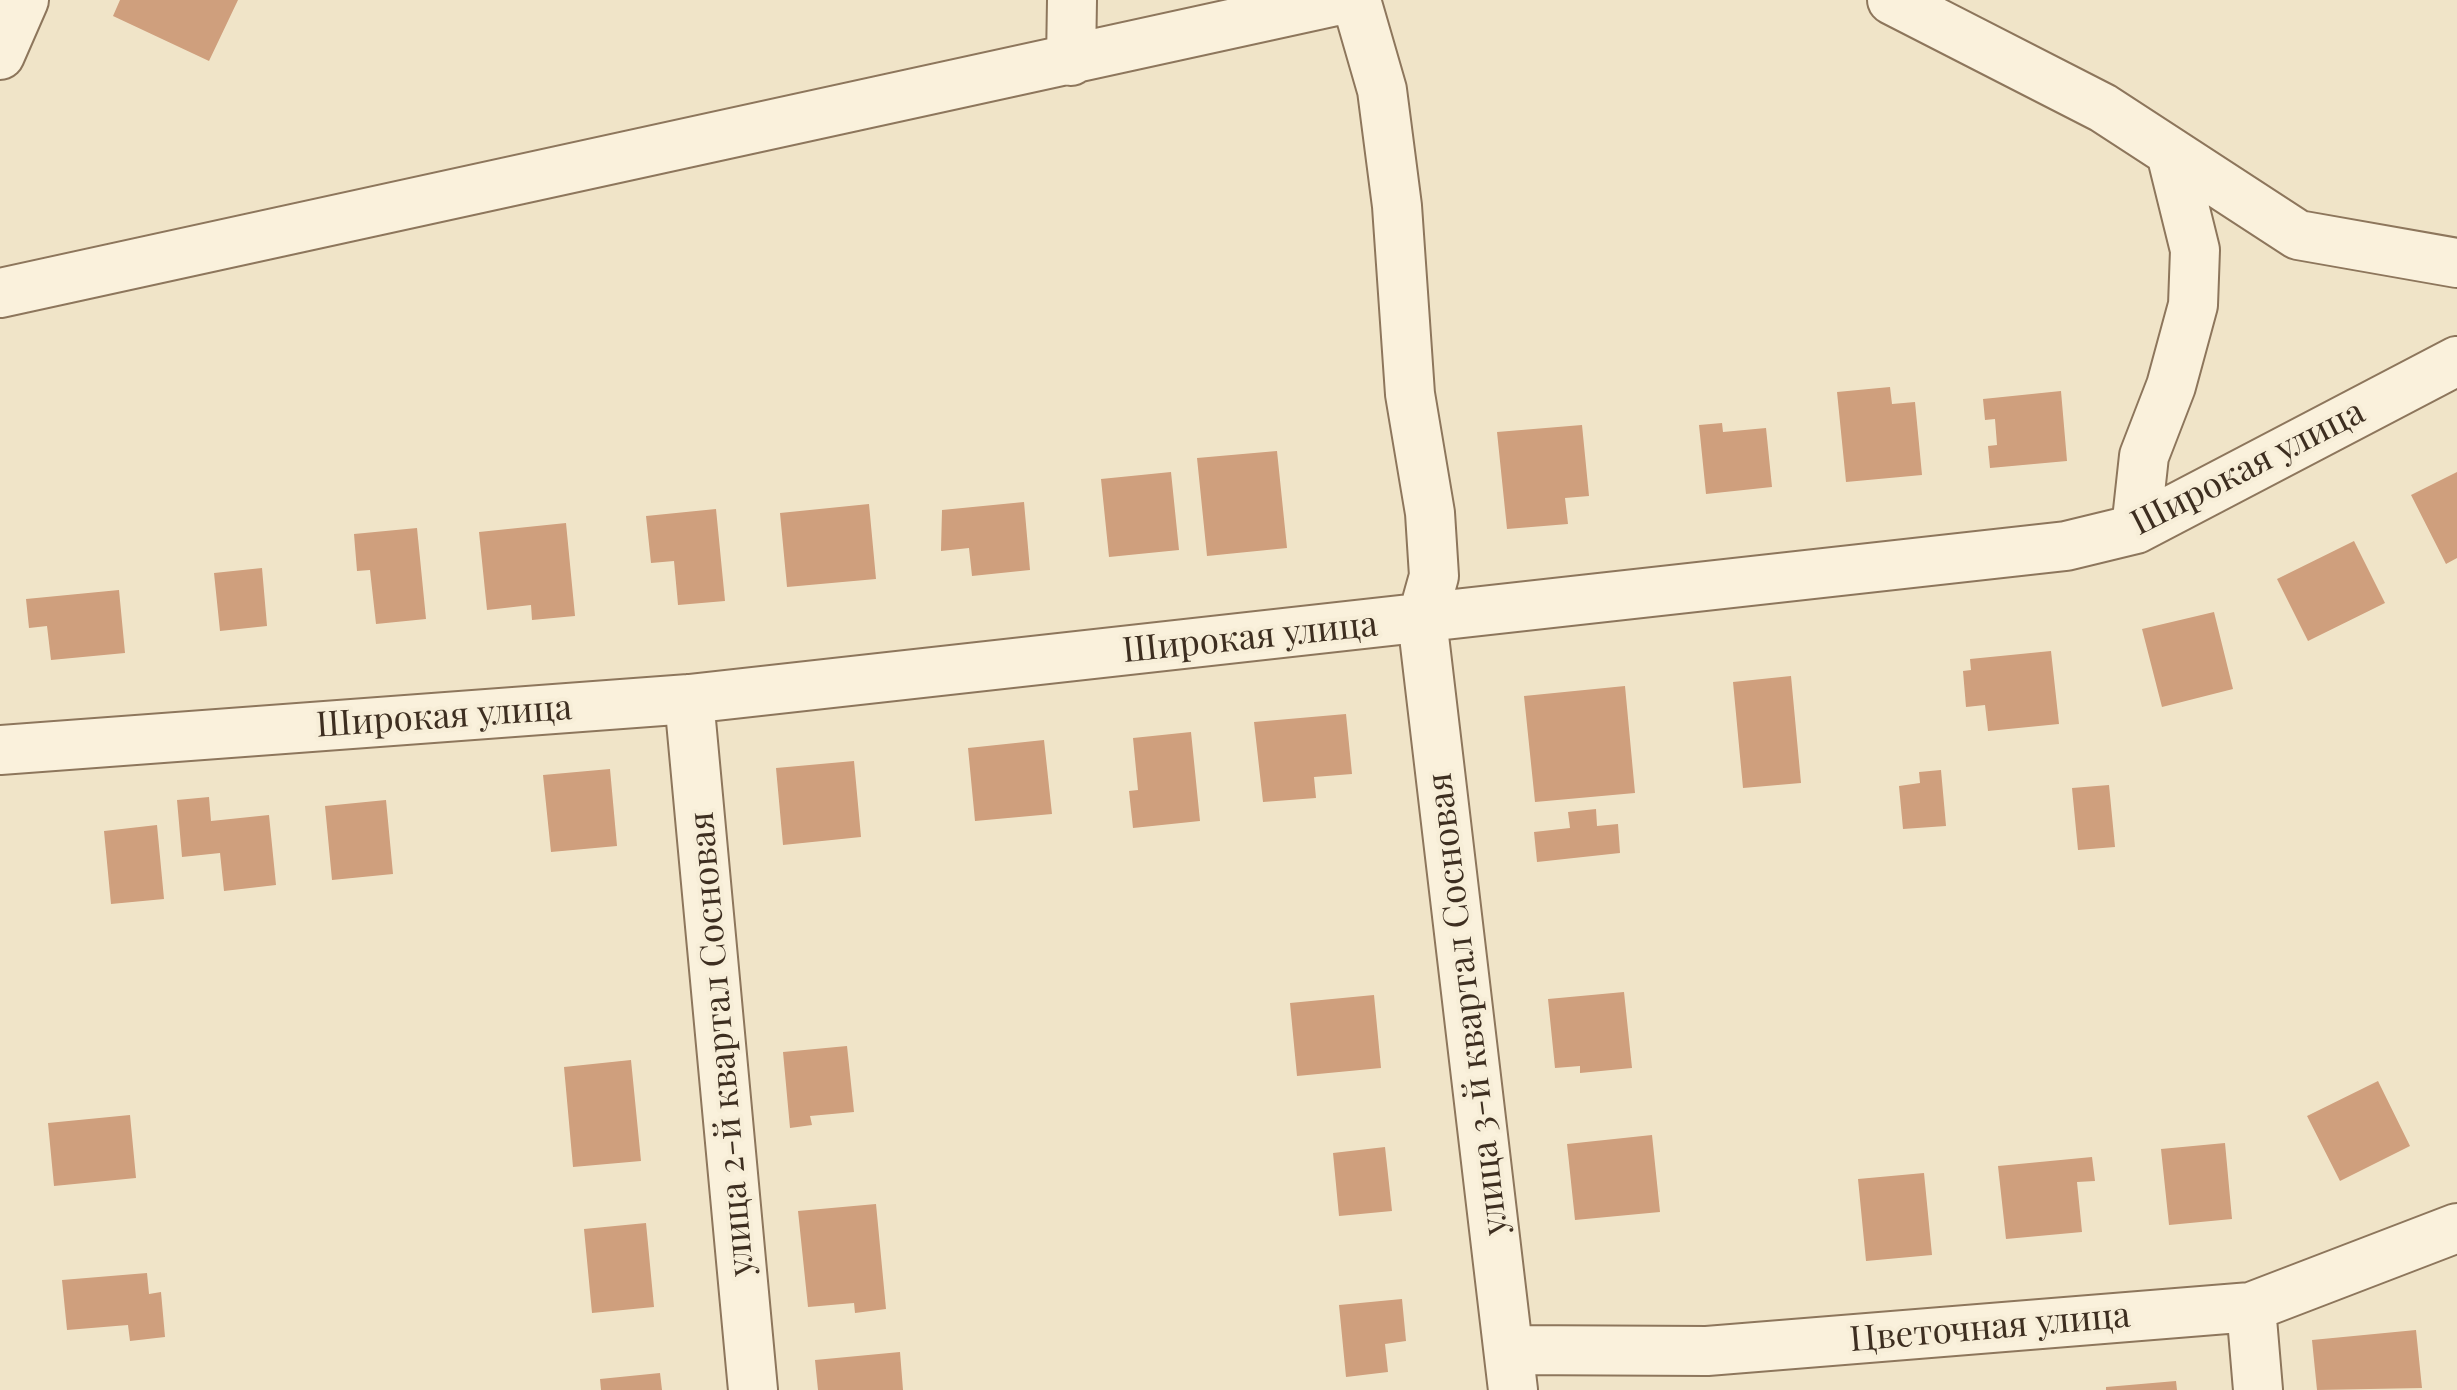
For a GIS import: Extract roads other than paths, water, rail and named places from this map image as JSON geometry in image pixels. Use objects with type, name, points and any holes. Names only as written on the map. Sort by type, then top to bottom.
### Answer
[{"type":"street","points":[[0,55],[24,0]]},
{"type":"street","points":[[1071,61],[1072,0]]},
{"type":"street","points":[[0,292],[1340,0]]},
{"type":"street","points":[[1356,0],[1382,90],[1397,206],[1410,394],[1430,512],[1434,576],[1422,619]]},
{"type":"street","points":[[1892,0],[2103,108],[2298,234],[2398,256],[2457,264]]},
{"type":"street","points":[[2136,530],[2144,456],[2193,305],[2195,250],[2170,153]]},
{"type":"street","name":"Широкая улица","points":[[0,750],[688,699],[2066,546],[2136,530],[2457,361]]},
{"type":"street","name":"улица 3-й квартал Сосновая","points":[[1422,619],[1511,1370]]},
{"type":"street","name":"улица 2-й квартал Сосновая","points":[[688,699],[754,1390]]},
{"type":"street","name":"Цветочная улица","points":[[1511,1370],[2252,1307],[2457,1228]]},
{"type":"street","points":[[2252,1307],[2258,1390]]}]
